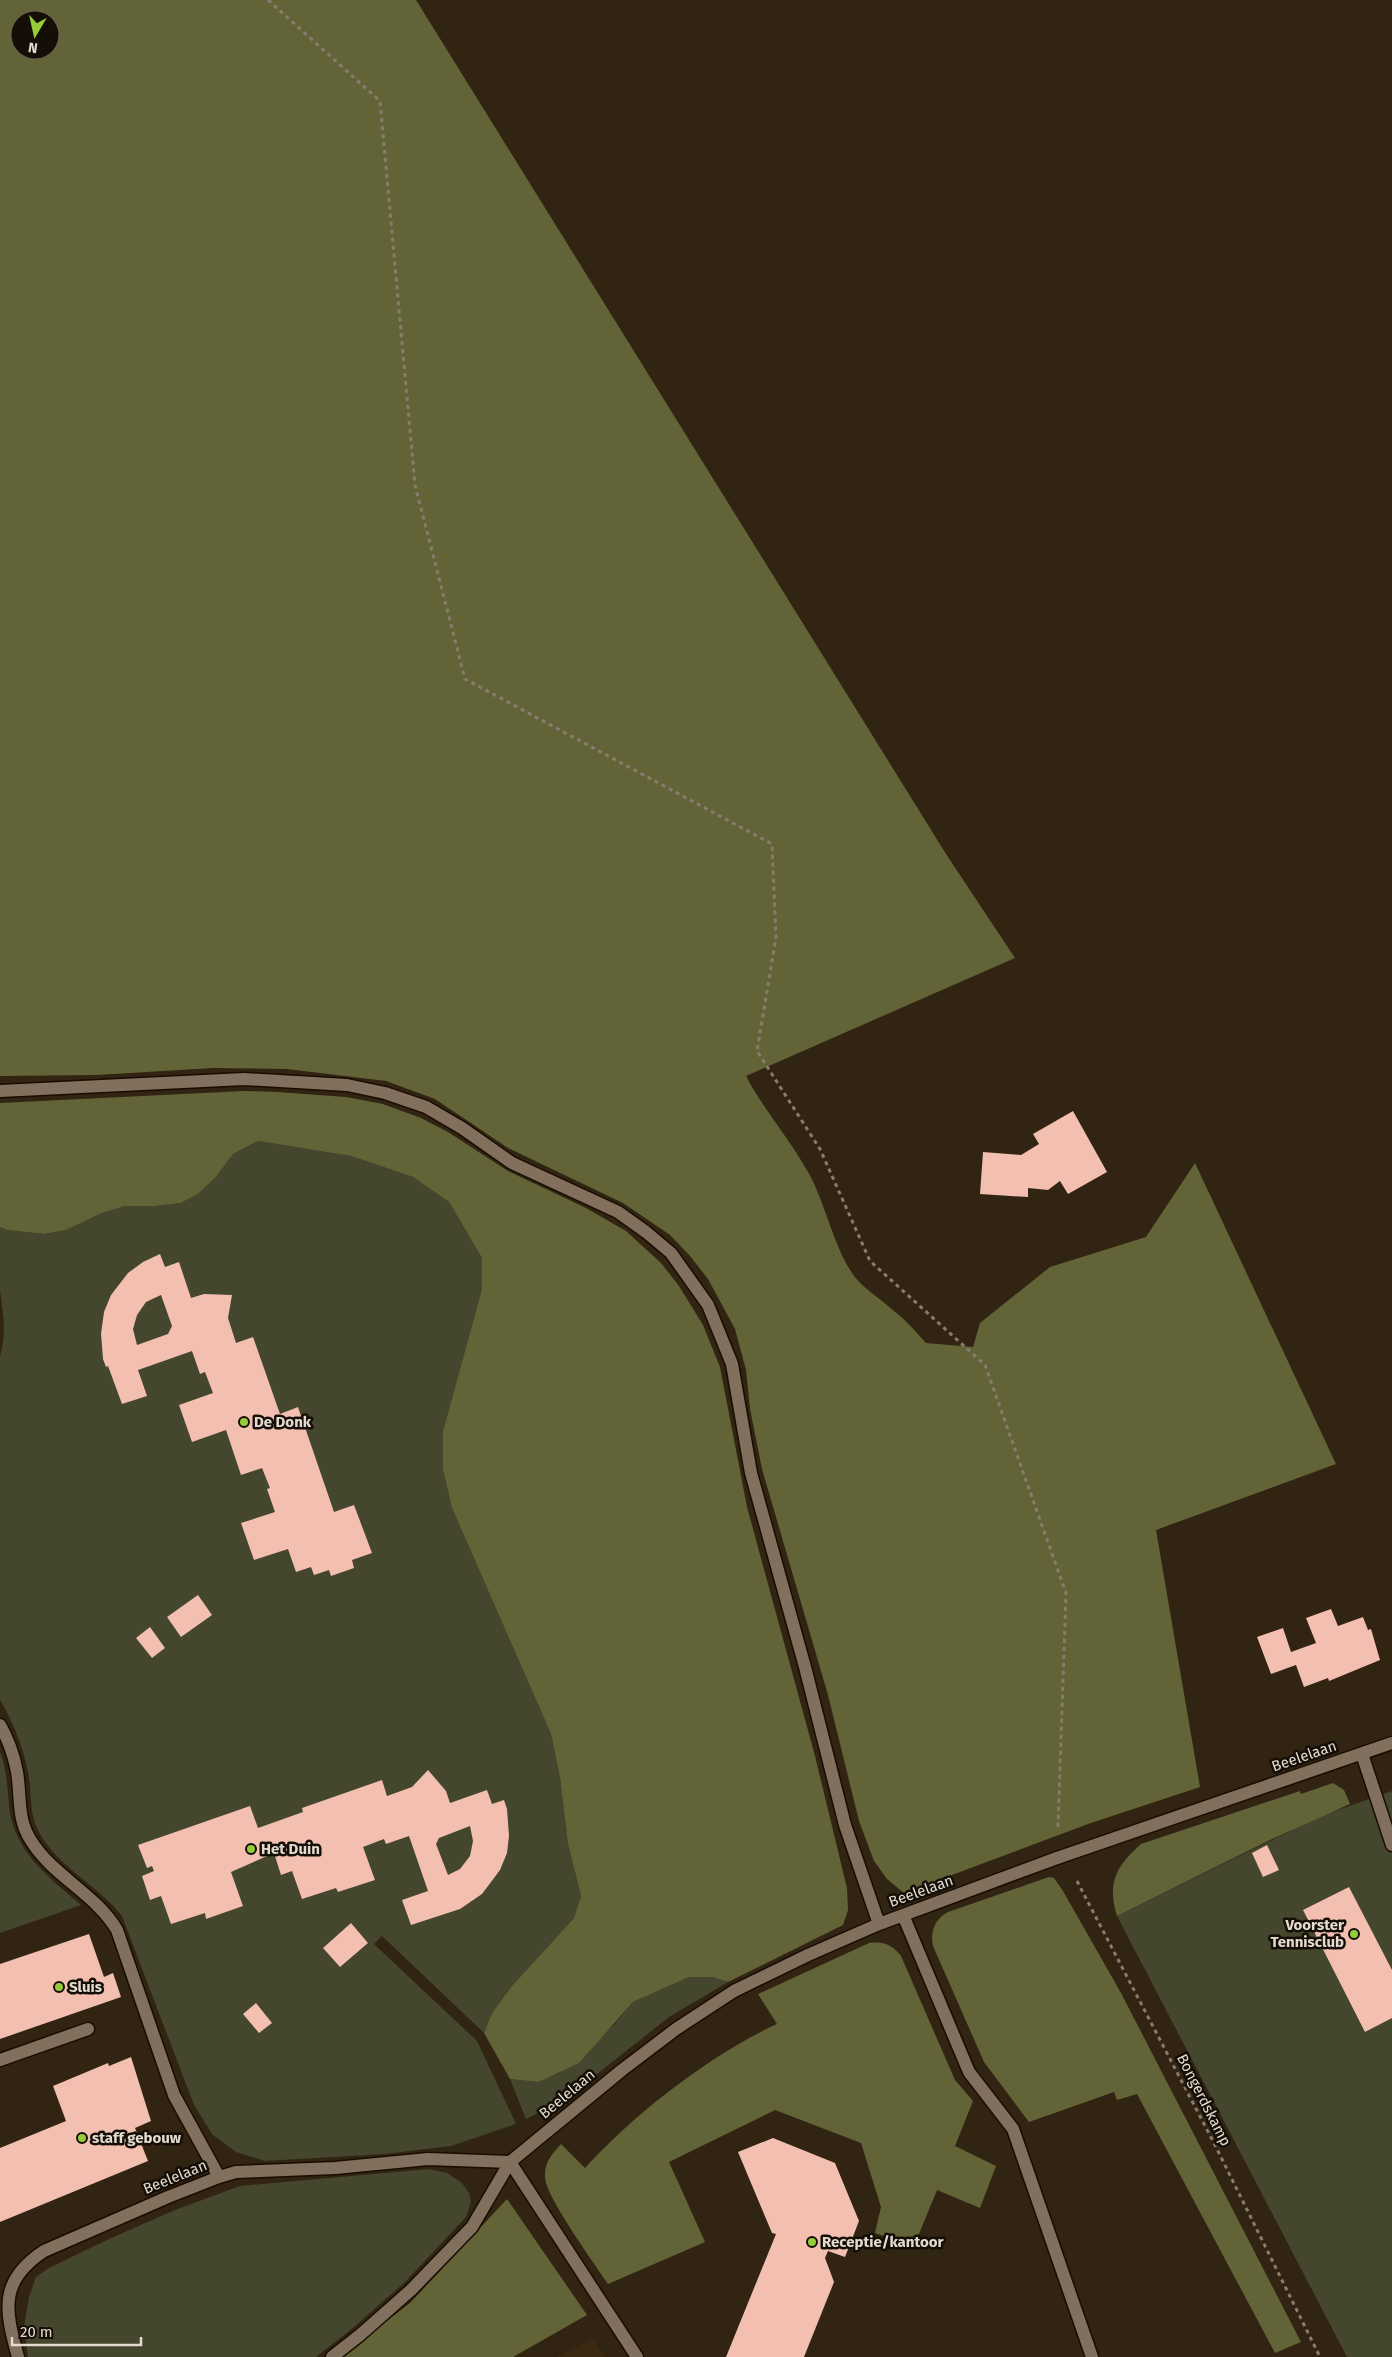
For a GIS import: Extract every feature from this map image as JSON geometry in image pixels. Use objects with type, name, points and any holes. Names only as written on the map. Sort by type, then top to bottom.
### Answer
[{"type":"street","points":[[0,1091],[244,1079],[347,1085],[385,1093],[426,1107],[462,1128],[512,1163],[618,1212],[646,1232],[670,1254],[708,1305],[732,1364],[739,1412],[753,1481],[808,1676],[845,1825],[879,1924]]},
{"type":"street","points":[[0,1083],[18,1089]]},
{"type":"street","points":[[0,1725],[14,1760],[22,1819],[28,1838],[48,1862],[100,1907],[114,1925],[174,2095],[219,2177]]},
{"type":"street","name":"Beelelaan","points":[[332,2357],[411,2290],[472,2227],[510,2162],[622,2070],[676,2029],[734,1991],[879,1924],[1060,1856],[1392,1743]]},
{"type":"street","points":[[1362,1754],[1392,1845]]},
{"type":"street","points":[[903,1916],[969,2072],[1013,2129],[1092,2357]]},
{"type":"street","points":[[0,2060],[88,2029]]},
{"type":"street","name":"Beelelaan","points":[[18,2357],[11,2327],[7,2294],[14,2276],[25,2262],[52,2247],[219,2177],[236,2172],[335,2168],[428,2159],[510,2162]]},
{"type":"street","points":[[510,2162],[637,2357]]},
{"type":"path","points":[[268,0],[380,101],[415,485],[464,679],[772,844],[776,938],[757,1051],[820,1149],[870,1260],[985,1365],[1066,1593],[1060,1856]]},
{"type":"path","name":"Bongerdskamp","points":[[1060,1856],[1215,2145],[1320,2357]]},
{"type":"shaded area","points":[[593,2339],[605,2357],[556,2357]]},
{"type":"green space","points":[[0,0],[416,0],[946,854],[1015,958],[746,1076],[808,1172],[840,1252],[854,1276],[868,1290],[903,1318],[926,1343],[973,1347],[980,1323],[1050,1267],[1146,1237],[1195,1163],[1336,1464],[1156,1530],[1200,1787],[1088,1824],[904,1893],[887,1879],[874,1861],[859,1821],[828,1695],[762,1469],[750,1409],[746,1370],[735,1329],[708,1279],[670,1235],[623,1203],[508,1148],[435,1099],[386,1081],[287,1069],[213,1068],[97,1075],[0,1076]]},
{"type":"green space","points":[[244,1091],[346,1097],[383,1104],[421,1118],[448,1132],[508,1171],[586,1208],[626,1231],[661,1263],[679,1286],[703,1325],[720,1367],[747,1507],[815,1756],[847,1888],[848,1910],[843,1925],[728,1982],[713,1977],[689,1977],[633,2002],[579,2063],[538,2082],[510,2079],[484,2033],[492,2013],[511,1987],[574,1918],[581,1896],[568,1844],[560,1778],[551,1734],[452,1508],[443,1470],[443,1431],[482,1289],[482,1258],[449,1202],[413,1177],[351,1156],[258,1141],[233,1154],[216,1177],[198,1194],[181,1203],[155,1206],[125,1206],[102,1213],[66,1230],[44,1234],[7,1230],[0,1227],[0,1103]]},
{"type":"green space","points":[[258,1141],[351,1156],[413,1177],[449,1202],[482,1258],[482,1289],[443,1431],[443,1470],[452,1508],[551,1734],[560,1778],[568,1844],[581,1896],[574,1918],[511,1987],[492,2013],[484,2033],[382,1936],[374,1944],[477,2041],[516,2124],[451,2146],[384,2154],[265,2161],[236,2152],[212,2134],[194,2105],[122,1916],[101,1894],[54,1853],[44,1841],[37,1828],[33,1815],[26,1762],[13,1726],[0,1700],[0,1356],[4,1331],[0,1290],[0,1227],[7,1230],[44,1234],[66,1230],[102,1213],[125,1206],[155,1206],[181,1203],[198,1194],[216,1177],[233,1154]]},
{"type":"green space","points":[[0,1752],[6,1775],[10,1813],[20,1841],[37,1865],[81,1905],[0,1933]]},
{"type":"green space","points":[[1333,1783],[1344,1790],[1350,1804],[1268,1841],[1117,1916],[1113,1894],[1116,1876],[1125,1860],[1141,1844],[1300,1791],[1301,1794]]},
{"type":"green space","points":[[1392,1791],[1392,2357],[1347,2357],[1117,1916],[1321,1816]]},
{"type":"green space","points":[[1049,1877],[1054,1878],[1063,1891],[1121,1993],[1301,2342],[1275,2353],[1137,2094],[1117,2100],[1114,2092],[1029,2122],[984,2062],[933,1946],[932,1935],[934,1926],[948,1912]]},
{"type":"green space","points":[[869,1943],[887,1945],[895,1949],[901,1956],[955,2080],[973,2101],[955,2146],[996,2166],[980,2208],[937,2190],[914,2246],[875,2233],[881,2207],[861,2143],[775,2110],[669,2162],[705,2242],[608,2284],[562,2214],[547,2186],[545,2177],[546,2167],[555,2151],[561,2144],[585,2168],[650,2106],[675,2087],[726,2052],[777,2024],[758,1994]]},
{"type":"green space","points":[[689,1977],[713,1977],[728,1982],[669,2017],[568,2097],[526,2119],[510,2079],[538,2082],[613,2026],[633,2002]]},
{"type":"green space","points":[[429,2169],[447,2173],[462,2183],[469,2193],[471,2202],[466,2217],[405,2282],[354,2327],[316,2357],[28,2357],[24,2326],[29,2297],[36,2277],[49,2268],[109,2239],[175,2210],[240,2186]]},
{"type":"green space","points":[[507,2199],[587,2315],[513,2357],[340,2357],[410,2303]]},
{"type":"building","points":[[1073,1111],[1107,1172],[1068,1194],[1060,1181],[1048,1190],[1028,1188],[1028,1197],[980,1194],[983,1152],[1021,1155],[1039,1144],[1033,1134]]},
{"type":"building","name":"De Donk","points":[[160,1254],[165,1267],[179,1262],[191,1298],[204,1294],[232,1295],[228,1318],[236,1343],[253,1337],[280,1414],[298,1407],[334,1512],[354,1505],[372,1553],[352,1560],[354,1568],[331,1576],[329,1570],[314,1575],[311,1567],[296,1572],[288,1549],[254,1560],[241,1523],[275,1512],[267,1489],[270,1488],[262,1468],[241,1475],[226,1430],[192,1442],[179,1405],[213,1393],[205,1372],[200,1374],[192,1351],[138,1370],[147,1396],[122,1404],[108,1366],[106,1367],[103,1359],[101,1334],[104,1312],[111,1295],[128,1273],[143,1262]],"holes":[[[161,1295],[172,1326],[168,1334],[137,1345],[133,1329],[137,1315],[146,1302]]]},
{"type":"building","points":[[198,1595],[212,1615],[181,1637],[167,1617]]},
{"type":"building","points":[[1331,1609],[1338,1626],[1363,1617],[1368,1630],[1371,1629],[1380,1660],[1329,1681],[1328,1678],[1304,1687],[1296,1665],[1271,1674],[1257,1637],[1283,1628],[1291,1652],[1316,1643],[1306,1618]]},
{"type":"building","points":[[150,1627],[165,1648],[152,1658],[136,1638]]},
{"type":"building","name":"Het Duin","points":[[428,1770],[446,1791],[450,1803],[487,1790],[492,1804],[504,1800],[507,1809],[509,1836],[507,1853],[500,1870],[482,1894],[460,1909],[411,1925],[402,1900],[428,1891],[409,1836],[386,1844],[384,1839],[363,1847],[375,1880],[338,1892],[336,1888],[302,1899],[292,1871],[281,1875],[274,1853],[231,1872],[243,1906],[206,1919],[205,1913],[171,1924],[161,1896],[150,1900],[142,1876],[154,1871],[152,1866],[147,1868],[138,1845],[250,1806],[258,1828],[303,1812],[302,1808],[382,1780],[387,1796],[412,1787]],"holes":[[[470,1826],[473,1841],[470,1856],[460,1869],[448,1875],[436,1844],[439,1838]]]},
{"type":"building","points":[[1267,1845],[1279,1870],[1263,1877],[1252,1853]]},
{"type":"building","points":[[1349,1887],[1392,1970],[1392,2018],[1365,2032],[1303,1910]]},
{"type":"building","points":[[351,1923],[368,1943],[340,1967],[323,1948]]},
{"type":"building","name":"Sluis","points":[[89,1934],[104,1977],[113,1973],[121,1997],[0,2039],[0,1964]]},
{"type":"building","points":[[256,2003],[272,2023],[259,2033],[243,2014]]},
{"type":"building","name":"staff gebouw","points":[[131,2057],[151,2121],[135,2128],[148,2161],[0,2222],[0,2148],[66,2121],[53,2086],[108,2063],[109,2066]]},
{"type":"building","name":"Receptie/kantoor","points":[[773,2138],[835,2163],[859,2221],[845,2257],[828,2251],[825,2258],[834,2282],[804,2357],[726,2357],[776,2234],[772,2233],[738,2152]]},
{"type":"place","name":"De Donk","points":[[244,1422]]},
{"type":"place","name":"Het Duin","points":[[251,1849]]},
{"type":"place","name":"Voorster Tennisclub","points":[[1354,1934]]},
{"type":"place","name":"Sluis","points":[[59,1987]]},
{"type":"place","name":"staff gebouw","points":[[82,2138]]},
{"type":"place","name":"Receptie/kantoor","points":[[812,2242]]}]
